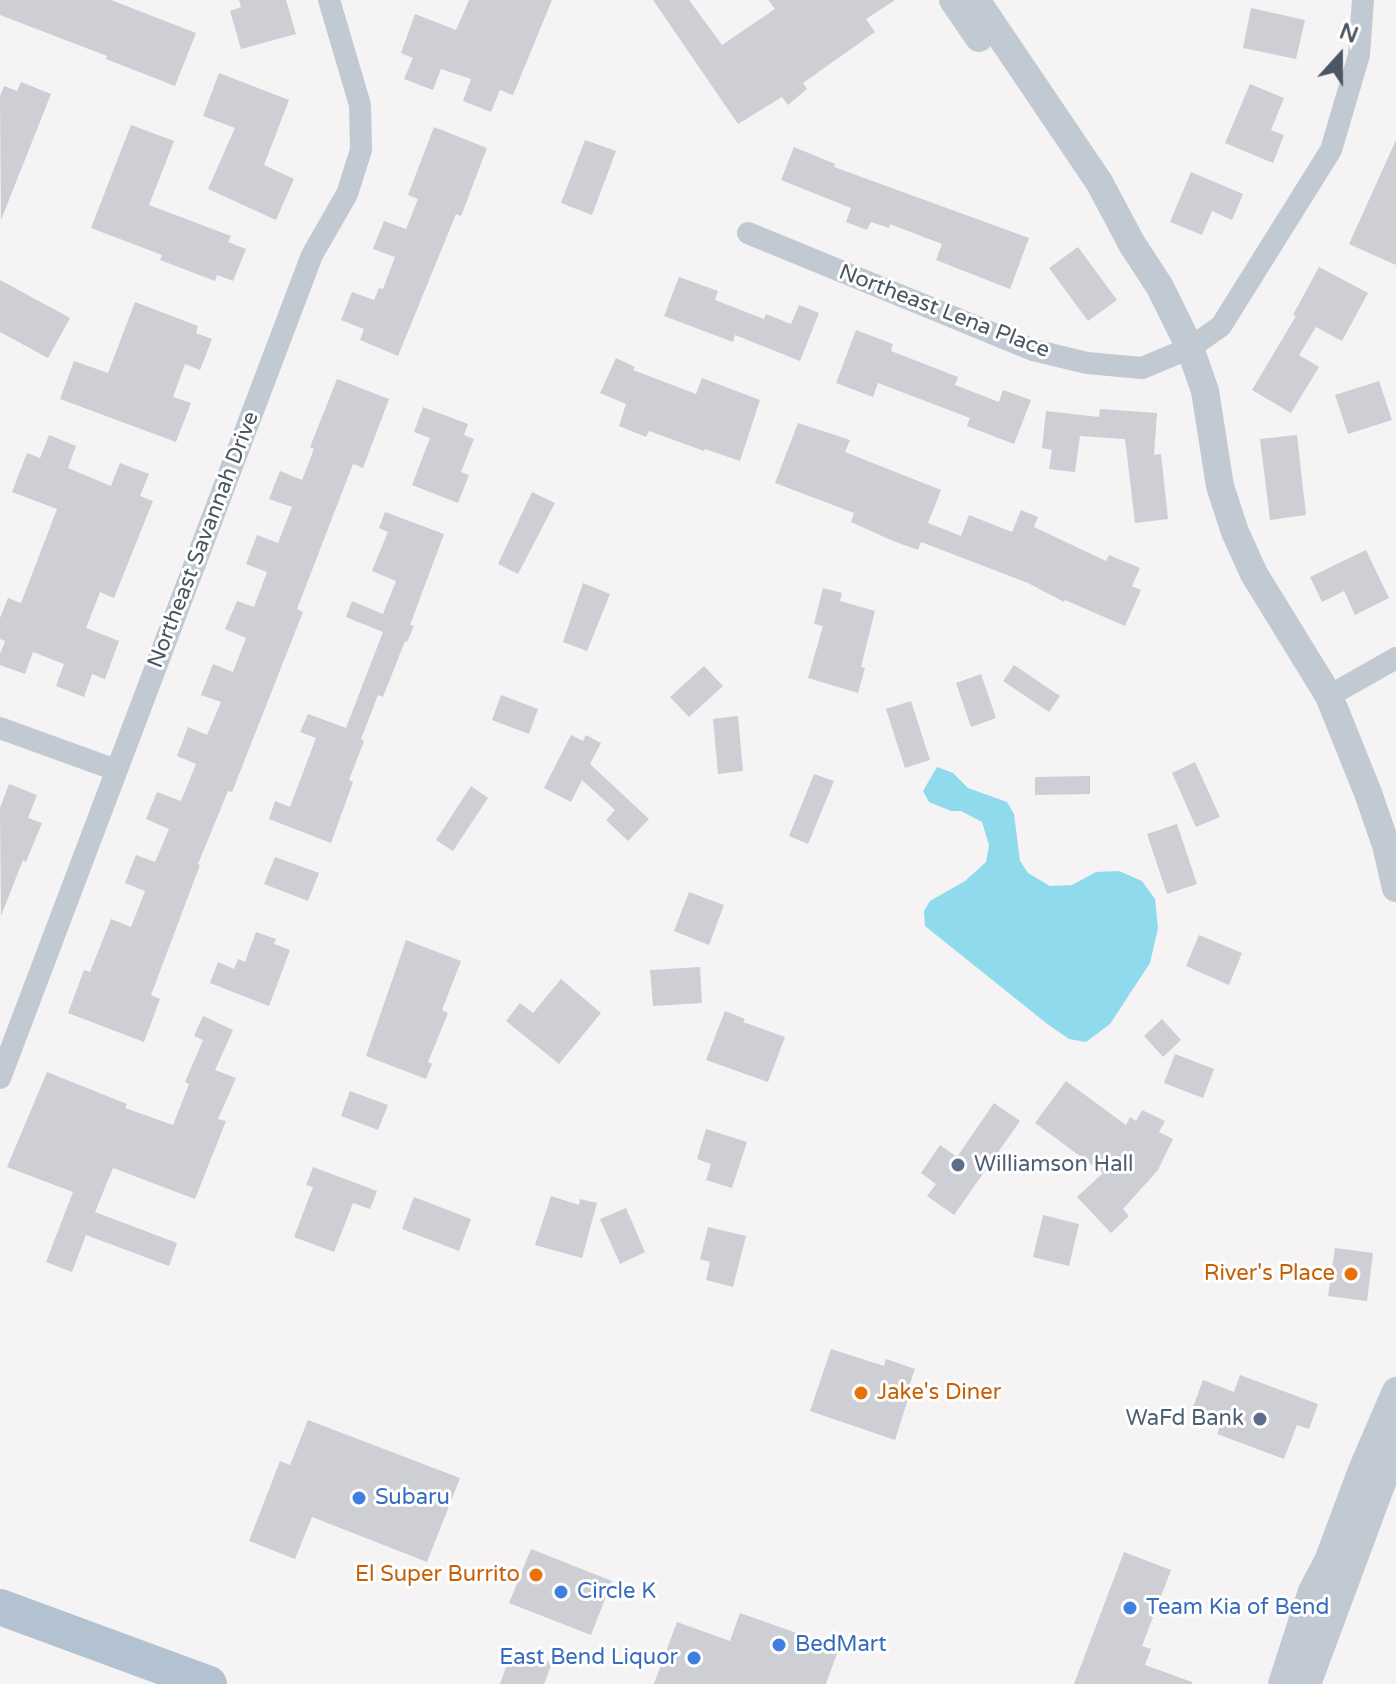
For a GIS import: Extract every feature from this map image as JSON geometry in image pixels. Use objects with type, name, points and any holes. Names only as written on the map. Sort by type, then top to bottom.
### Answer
[{"type":"main road","points":[[0,1583],[76,1616],[87,1639]]},
{"type":"main road","points":[[0,1607],[209,1684]]},
{"type":"main road","points":[[0,1619],[60,1644],[87,1639]]},
{"type":"street","name":"Northeast Savannah Drive","points":[[0,1078],[312,255],[347,194],[361,150],[360,105],[329,0]]},
{"type":"street","points":[[953,0],[1085,194],[1132,244]]},
{"type":"street","points":[[976,0],[1099,182],[1132,244],[1160,287],[1190,348],[1205,391],[1220,486],[1235,532],[1254,574],[1329,696],[1368,793],[1386,845],[1396,888]]},
{"type":"street","name":"Northeast Lena Place","points":[[748,233],[1033,350],[1087,363],[1142,368],[1190,348],[1221,326],[1331,150],[1359,55],[1363,0]]},
{"type":"street","points":[[1329,696],[1396,658]]},
{"type":"street","points":[[0,728],[116,770]]},
{"type":"street","points":[[1282,1684],[1312,1591],[1328,1561],[1396,1391]]},
{"type":"street","points":[[1307,1684],[1390,1461],[1396,1429]]},
{"type":"water","points":[[937,767],[953,773],[968,788],[1007,802],[1014,814],[1020,861],[1028,873],[1050,886],[1072,885],[1096,872],[1119,871],[1142,881],[1155,899],[1158,928],[1150,963],[1110,1024],[1086,1042],[1069,1039],[1046,1023],[925,926],[924,911],[930,901],[965,881],[986,862],[989,845],[982,822],[961,811],[951,811],[929,802],[923,791]]},
{"type":"building","points":[[0,0],[111,0],[196,33],[175,86],[0,15]]},
{"type":"building","points":[[239,0],[286,0],[296,34],[241,49],[230,11],[241,7]]},
{"type":"building","points":[[469,0],[552,0],[513,95],[500,90],[491,112],[463,101],[471,79],[441,69],[433,90],[404,79],[413,58],[401,53],[415,14],[456,30]]},
{"type":"building","points":[[653,0],[689,0],[722,45],[775,9],[768,0],[895,0],[866,19],[875,32],[803,83],[807,89],[788,105],[782,97],[738,124]]},
{"type":"building","points":[[1251,8],[1305,20],[1296,59],[1243,48]]},
{"type":"building","points":[[219,73],[289,100],[264,165],[294,179],[276,220],[208,189],[235,128],[203,116]]},
{"type":"building","points":[[21,82],[51,94],[1,220],[0,96],[4,86],[17,91]]},
{"type":"building","points":[[1250,84],[1284,98],[1271,130],[1284,135],[1273,163],[1225,143]]},
{"type":"building","points":[[131,125],[174,141],[149,205],[231,236],[228,242],[246,249],[233,281],[217,275],[215,281],[160,260],[162,255],[91,228]]},
{"type":"building","points":[[434,127],[487,148],[461,216],[456,214],[398,356],[360,340],[364,329],[341,320],[352,292],[374,300],[379,288],[383,289],[395,257],[373,249],[384,221],[406,229],[418,199],[408,195]]},
{"type":"building","points":[[585,140],[616,151],[592,215],[561,203]]},
{"type":"building","points":[[1396,140],[1396,265],[1349,244]]},
{"type":"building","points":[[794,147],[835,164],[834,167],[1029,238],[1010,289],[936,260],[942,244],[890,224],[889,228],[871,222],[867,230],[846,222],[851,208],[781,180]]},
{"type":"building","points":[[1191,172],[1243,194],[1232,220],[1212,211],[1202,235],[1170,222]]},
{"type":"building","points":[[1078,247],[1117,300],[1088,321],[1049,268]]},
{"type":"building","points":[[1319,267],[1368,293],[1342,341],[1316,327],[1299,355],[1319,367],[1291,413],[1252,390],[1296,316],[1293,315]]},
{"type":"building","points":[[679,277],[718,291],[715,300],[764,319],[766,314],[791,324],[799,305],[819,313],[800,361],[735,335],[733,342],[664,316]]},
{"type":"building","points":[[0,280],[70,318],[48,358],[0,332]]},
{"type":"building","points":[[135,302],[198,326],[196,333],[212,339],[200,370],[185,364],[173,397],[191,403],[176,442],[60,399],[74,361],[108,373]]},
{"type":"building","points":[[856,330],[893,344],[891,351],[958,377],[955,385],[999,402],[1003,390],[1031,400],[1014,444],[967,426],[970,418],[878,383],[873,397],[836,383]]},
{"type":"building","points":[[616,358],[635,367],[633,370],[696,394],[702,378],[760,400],[740,461],[649,431],[646,437],[619,426],[626,404],[600,393]]},
{"type":"building","points":[[337,379],[389,399],[363,468],[353,464],[297,609],[303,612],[232,792],[228,791],[198,864],[151,995],[160,999],[144,1042],[68,1013],[84,970],[90,972],[111,919],[131,927],[145,891],[125,883],[136,855],[155,862],[169,829],[146,819],[157,792],[181,801],[196,764],[177,756],[188,727],[207,735],[221,702],[201,695],[213,664],[233,672],[246,638],[225,629],[237,601],[254,607],[267,572],[246,564],[257,535],[278,543],[292,507],[269,499],[280,471],[302,480],[314,449],[310,447]]},
{"type":"building","points":[[1379,381],[1392,420],[1348,434],[1335,395]]},
{"type":"building","points":[[423,407],[468,424],[464,435],[474,439],[461,472],[469,475],[458,503],[412,485],[430,438],[414,432]]},
{"type":"building","points":[[1100,409],[1157,413],[1154,455],[1161,454],[1168,519],[1135,523],[1125,439],[1080,436],[1075,472],[1049,469],[1052,450],[1042,448],[1046,411],[1099,417]]},
{"type":"building","points":[[798,423],[850,440],[845,452],[941,490],[928,523],[961,536],[969,515],[1012,532],[1021,510],[1038,517],[1034,527],[1106,561],[1109,555],[1140,568],[1132,586],[1141,590],[1125,626],[1064,602],[1028,583],[921,542],[918,550],[893,541],[851,522],[854,513],[775,483]]},
{"type":"building","points":[[49,435],[76,446],[68,468],[111,486],[120,463],[149,474],[140,496],[153,501],[114,598],[100,592],[86,628],[119,641],[105,679],[92,674],[84,697],[56,686],[64,664],[33,652],[25,674],[0,665],[5,641],[0,639],[0,618],[8,598],[21,603],[57,509],[12,492],[27,453],[40,458]]},
{"type":"building","points":[[1297,435],[1306,515],[1270,520],[1260,439]]},
{"type":"building","points":[[532,492],[555,503],[518,574],[498,564]]},
{"type":"building","points":[[385,512],[444,534],[410,625],[414,626],[383,697],[378,695],[361,739],[364,741],[349,780],[353,782],[331,843],[269,819],[275,801],[290,807],[316,738],[300,732],[308,714],[346,728],[383,632],[346,617],[352,601],[383,614],[396,581],[372,571],[388,532],[379,528]]},
{"type":"building","points":[[1366,550],[1389,598],[1355,615],[1344,591],[1322,602],[1310,577]]},
{"type":"building","points":[[583,583],[610,594],[587,651],[563,642]]},
{"type":"building","points":[[823,588],[842,593],[840,601],[875,611],[858,693],[808,678],[823,626],[814,624]]},
{"type":"building","points":[[1014,665],[1060,696],[1049,712],[1003,681]]},
{"type":"building","points":[[704,666],[723,686],[689,717],[670,697]]},
{"type":"building","points":[[981,674],[996,718],[971,727],[956,683]]},
{"type":"building","points":[[501,695],[538,709],[529,734],[492,720]]},
{"type":"building","points":[[911,701],[930,760],[905,768],[886,709]]},
{"type":"building","points":[[738,716],[743,771],[718,774],[713,719]]},
{"type":"building","points":[[571,735],[583,741],[586,735],[601,743],[590,764],[649,819],[628,841],[606,820],[615,810],[582,780],[571,802],[544,788]]},
{"type":"building","points":[[1195,762],[1220,817],[1196,827],[1172,773]]},
{"type":"building","points":[[814,774],[834,781],[808,844],[789,836]]},
{"type":"building","points":[[1090,776],[1090,794],[1035,795],[1035,777]]},
{"type":"building","points":[[9,784],[37,795],[28,818],[42,823],[26,862],[23,860],[1,916],[0,808]]},
{"type":"building","points":[[471,786],[488,798],[453,851],[436,840]]},
{"type":"building","points":[[1177,824],[1197,884],[1167,894],[1147,834]]},
{"type":"building","points":[[275,857],[319,873],[308,901],[264,884]]},
{"type":"building","points":[[689,892],[724,905],[709,945],[674,931]]},
{"type":"building","points":[[256,932],[276,939],[274,944],[290,950],[269,1006],[210,983],[218,962],[234,969],[238,959],[245,962]]},
{"type":"building","points":[[1199,935],[1242,953],[1229,985],[1186,966]]},
{"type":"building","points":[[406,940],[461,961],[442,1010],[448,1013],[428,1062],[432,1064],[426,1079],[366,1056]]},
{"type":"building","points":[[700,967],[702,1003],[653,1006],[650,970]]},
{"type":"building","points":[[561,979],[601,1013],[559,1064],[506,1021],[520,1003],[533,1013]]},
{"type":"building","points":[[725,1011],[745,1019],[743,1022],[785,1037],[768,1082],[706,1060]]},
{"type":"building","points":[[203,1016],[233,1030],[215,1070],[236,1078],[218,1119],[226,1121],[195,1199],[113,1168],[95,1212],[177,1243],[169,1266],[86,1235],[72,1272],[46,1262],[73,1192],[7,1167],[47,1072],[127,1104],[125,1108],[173,1125],[189,1084],[185,1082],[203,1040],[194,1036]]},
{"type":"building","points":[[1162,1019],[1181,1040],[1163,1057],[1144,1036]]},
{"type":"building","points":[[1175,1054],[1214,1069],[1203,1098],[1164,1083]]},
{"type":"building","points":[[1066,1081],[1126,1125],[1130,1117],[1136,1121],[1142,1110],[1165,1121],[1159,1132],[1173,1139],[1158,1170],[1123,1209],[1129,1216],[1111,1233],[1077,1197],[1103,1173],[1035,1123]]},
{"type":"building","points":[[350,1091],[388,1105],[378,1130],[341,1116]]},
{"type":"building","name":"Williamson Hall","points":[[994,1103],[1020,1121],[954,1215],[927,1196],[936,1184],[921,1173],[940,1145],[957,1157]]},
{"type":"building","points":[[706,1129],[747,1142],[732,1188],[706,1180],[711,1164],[697,1159]]},
{"type":"building","points":[[313,1167],[377,1191],[370,1209],[353,1203],[334,1252],[294,1237],[313,1187],[306,1185]]},
{"type":"building","points":[[551,1196],[579,1205],[580,1199],[597,1203],[582,1258],[535,1245]]},
{"type":"building","points":[[414,1197],[471,1219],[459,1251],[402,1229]]},
{"type":"building","points":[[626,1208],[645,1252],[620,1264],[600,1219]]},
{"type":"building","points":[[1043,1215],[1079,1224],[1069,1266],[1033,1257]]},
{"type":"building","points":[[708,1227],[746,1236],[733,1287],[706,1280],[710,1262],[700,1259]]},
{"type":"building","name":"River's Place","points":[[1335,1248],[1373,1253],[1367,1301],[1328,1296]]},
{"type":"building","name":"Jake's Diner","points":[[831,1349],[884,1366],[886,1359],[915,1369],[895,1440],[810,1411]]},
{"type":"building","name":"WaFd Bank","points":[[1240,1375],[1318,1404],[1309,1429],[1297,1425],[1284,1459],[1217,1434],[1221,1424],[1191,1413],[1203,1380],[1234,1392]]},
{"type":"building","name":"Subaru","points":[[308,1420],[460,1478],[427,1562],[312,1517],[295,1559],[249,1541],[280,1461],[290,1465]]},
{"type":"building","name":"Circle K","points":[[531,1549],[612,1581],[591,1635],[509,1603]]},
{"type":"building","name":"Team Kia of Bend","points":[[1124,1552],[1171,1570],[1142,1646],[1151,1649],[1145,1665],[1192,1684],[1074,1684]]},
{"type":"building","name":"BedMart","points":[[740,1613],[839,1648],[826,1684],[654,1684],[677,1622],[730,1641]]},
{"type":"building","points":[[513,1648],[552,1663],[544,1684],[500,1684]]},
{"type":"place","name":"Williamson Hall","points":[[958,1165]]},
{"type":"place","name":"River's Place","points":[[1351,1274]]},
{"type":"place","name":"Jake's Diner","points":[[861,1393]]},
{"type":"place","name":"WaFd Bank","points":[[1260,1419]]},
{"type":"place","name":"Subaru","points":[[359,1498]]},
{"type":"place","name":"El Super Burrito","points":[[536,1575]]},
{"type":"place","name":"Circle K","points":[[561,1592]]},
{"type":"place","name":"Team Kia of Bend","points":[[1130,1608]]},
{"type":"place","name":"BedMart","points":[[779,1645]]},
{"type":"place","name":"East Bend Liquor","points":[[694,1658]]}]
